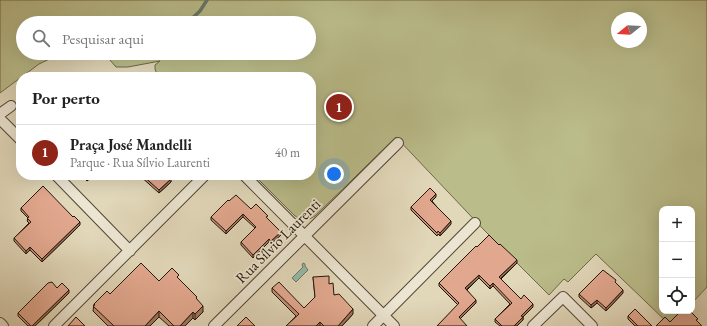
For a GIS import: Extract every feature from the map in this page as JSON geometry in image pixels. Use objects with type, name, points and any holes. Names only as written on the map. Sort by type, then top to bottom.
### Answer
[{"type":"street","points":[[0,114],[11,106]]},
{"type":"street","points":[[0,119],[16,135]]},
{"type":"street","name":"Rua Sílvio Laurenti","points":[[214,326],[398,143]]},
{"type":"street","points":[[61,180],[130,250]]},
{"type":"street","points":[[54,326],[200,180]]},
{"type":"street","points":[[249,180],[394,326]]},
{"type":"street","points":[[373,326],[475,223]]},
{"type":"street","points":[[534,326],[563,297],[592,326]]},
{"type":"street","points":[[0,323],[3,326]]},
{"type":"shaded area","points":[[0,0],[707,0],[707,287],[695,300],[695,206],[659,206],[659,314],[681,314],[670,325],[596,254],[568,282],[564,279],[549,295],[485,231],[396,137],[315,216],[310,219],[299,218],[294,215],[259,180],[316,180],[316,72],[156,72],[155,65],[160,61],[128,67],[116,67],[110,60],[316,60],[316,16],[16,16],[16,60],[47,60],[28,72],[16,72],[16,81],[0,93]]},
{"type":"shaded area","points":[[303,263],[308,270],[296,282],[292,278],[303,267]]},
{"type":"building","points":[[148,180],[170,180],[159,190]]},
{"type":"building","points":[[43,186],[73,217],[74,216],[80,222],[42,259],[30,247],[26,251],[14,238],[31,222],[27,218],[29,217],[21,208]]},
{"type":"building","points":[[430,188],[436,194],[430,200],[451,221],[440,233],[438,231],[437,233],[411,207]]},
{"type":"building","points":[[236,195],[251,209],[256,204],[281,232],[271,241],[269,239],[253,255],[241,242],[256,227],[243,214],[226,231],[211,217],[228,200],[229,201]]},
{"type":"building","points":[[489,235],[517,260],[499,277],[521,299],[524,295],[533,304],[521,316],[523,317],[514,326],[502,326],[495,319],[512,303],[493,283],[490,286],[479,275],[465,288],[476,300],[459,317],[467,326],[437,326],[459,303],[439,283]]},
{"type":"building","points":[[141,263],[159,281],[172,268],[179,275],[177,277],[197,297],[196,298],[203,306],[195,314],[193,312],[180,326],[174,326],[159,311],[145,326],[114,326],[93,306],[107,291],[110,294]]},
{"type":"building","points":[[603,270],[616,280],[615,282],[623,290],[606,308],[597,300],[591,305],[579,294]]},
{"type":"building","points":[[329,276],[329,284],[333,283],[334,295],[339,294],[353,309],[338,326],[324,326],[320,322],[316,326],[286,326],[299,314],[272,288],[279,282],[304,308],[315,297],[313,277]]},
{"type":"building","points":[[52,282],[57,288],[62,283],[69,290],[31,326],[18,313],[48,283]]},
{"type":"building","points":[[635,309],[652,326],[638,326],[628,316]]},
{"type":"building","points":[[678,314],[693,314],[702,326],[656,326],[665,317],[670,322]]},
{"type":"building","points":[[76,317],[85,326],[68,326]]},
{"type":"building","points":[[246,317],[255,326],[237,326]]},
{"type":"waterway","points":[[195,16],[200,11],[207,0]]},
{"type":"place","name":"Praça José Mandelli","points":[[339,107]]}]
